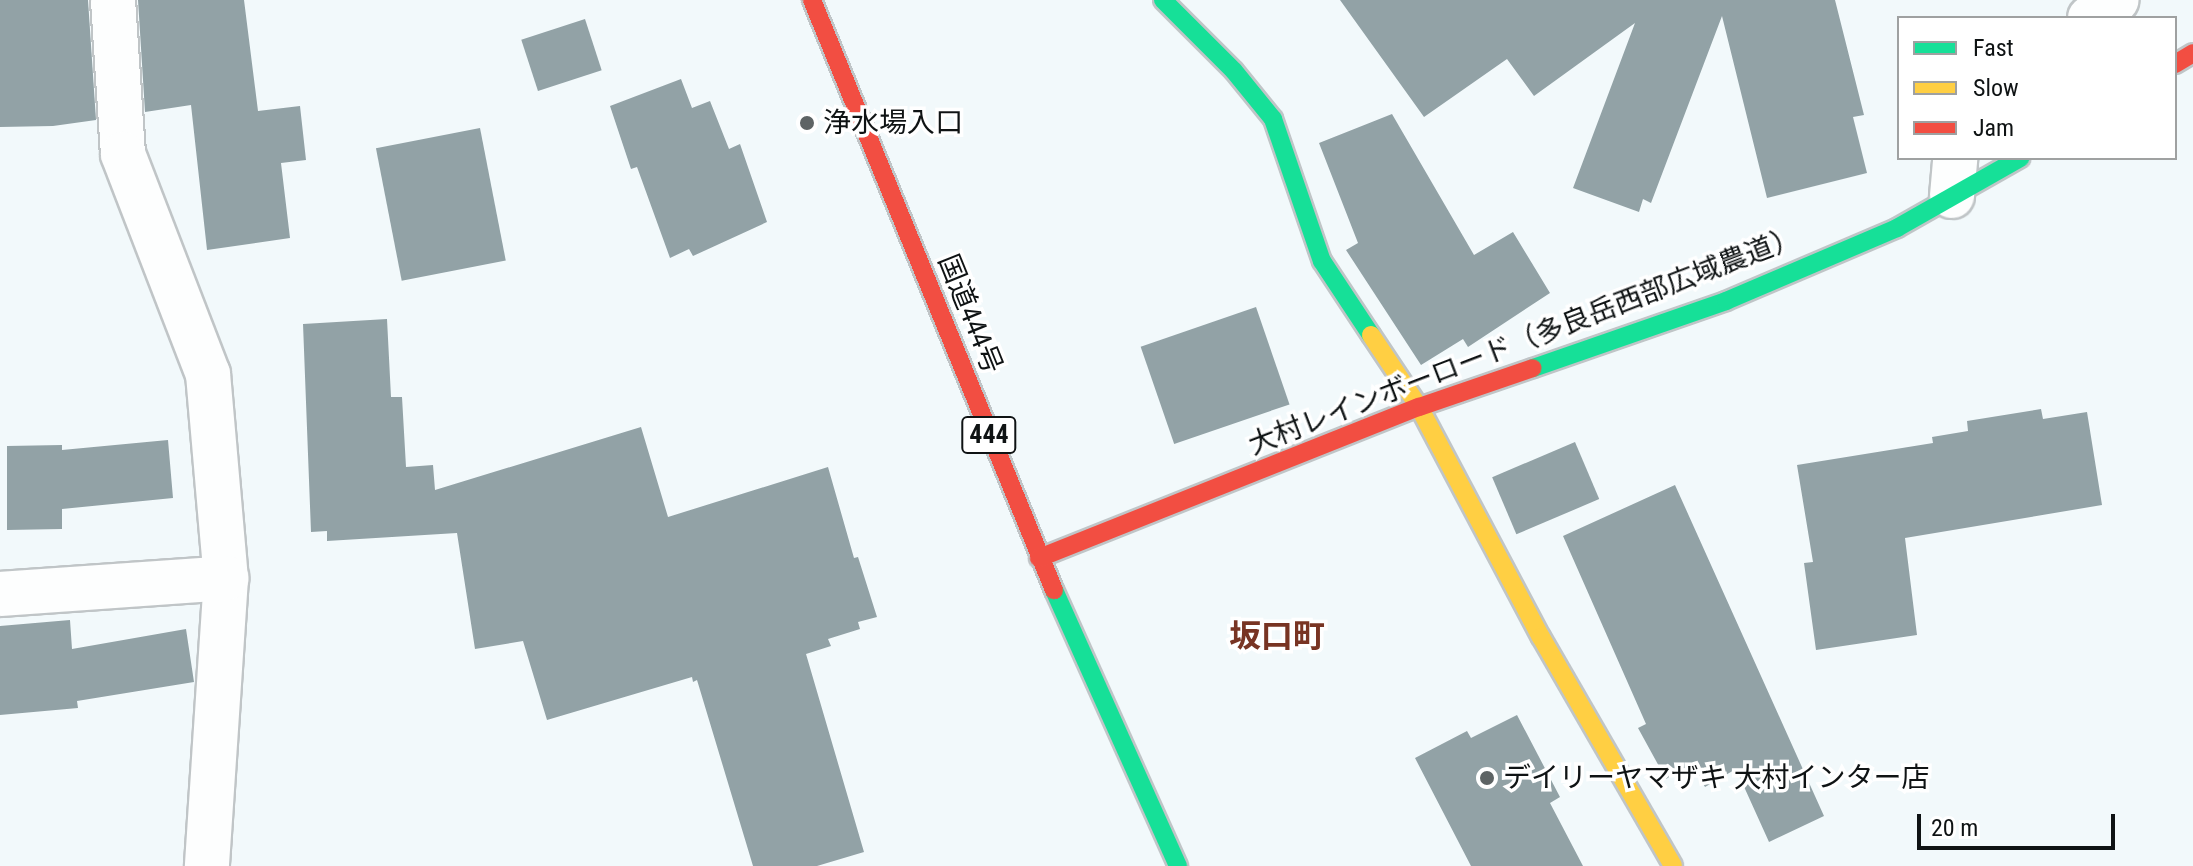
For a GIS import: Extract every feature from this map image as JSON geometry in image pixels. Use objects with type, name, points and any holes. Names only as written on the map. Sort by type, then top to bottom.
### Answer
[{"type":"main road","name":"国道444号","points":[[812,0],[1039,558],[1178,866]]},
{"type":"main road","points":[[1163,0],[1234,71],[1273,119],[1322,261],[1419,407],[1541,637],[1673,866]]},
{"type":"main road","name":"大村レインボーロード（多良岳西部広域農道）","points":[[1039,558],[1419,407],[1726,301],[1897,228],[1953,177],[2013,160]]},
{"type":"street","points":[[113,0],[123,154],[208,374],[226,578],[207,866]]},
{"type":"street","points":[[2093,16],[2117,0]]},
{"type":"street","points":[[0,594],[226,578]]},
{"type":"building","points":[[0,0],[88,0],[96,120],[53,126],[0,127]]},
{"type":"building","points":[[138,0],[244,0],[258,111],[300,106],[306,160],[281,163],[290,238],[207,250],[191,105],[145,112]]},
{"type":"building","points":[[1340,0],[1835,0],[1864,115],[1853,117],[1867,173],[1767,198],[1722,16],[1651,203],[1643,199],[1639,212],[1573,188],[1635,23],[1534,96],[1507,59],[1424,117]]},
{"type":"building","points":[[585,19],[602,70],[538,91],[521,40]]},
{"type":"building","points":[[681,79],[692,108],[710,101],[729,149],[740,144],[767,222],[693,256],[689,249],[670,258],[637,167],[631,169],[610,106]]},
{"type":"building","points":[[1392,114],[1474,255],[1513,232],[1550,293],[1468,347],[1463,339],[1421,365],[1346,250],[1358,243],[1319,143]]},
{"type":"building","points":[[480,128],[506,261],[402,281],[376,148]]},
{"type":"building","points":[[1256,307],[1290,404],[1174,444],[1141,347]]},
{"type":"building","points":[[387,319],[391,397],[402,397],[406,467],[433,465],[435,490],[641,427],[668,517],[828,467],[854,558],[858,557],[877,617],[858,622],[860,629],[828,639],[831,646],[806,654],[864,852],[817,866],[753,866],[697,680],[693,682],[692,677],[547,720],[523,641],[475,649],[457,533],[327,541],[327,531],[311,532],[303,324]]},
{"type":"building","points":[[2041,409],[2043,419],[2087,412],[2102,505],[1905,538],[1917,635],[1816,650],[1804,563],[1813,562],[1797,465],[1933,443],[1932,437],[1968,431],[1967,421]]},
{"type":"building","points":[[168,440],[173,498],[62,509],[62,529],[7,530],[7,446],[62,445],[62,450]]},
{"type":"building","points":[[1575,442],[1599,499],[1516,534],[1492,477]]},
{"type":"building","points":[[1675,485],[1824,816],[1769,842],[1736,769],[1705,787],[1692,764],[1666,779],[1638,728],[1646,724],[1563,536]]},
{"type":"building","points":[[70,620],[72,649],[186,629],[194,682],[77,701],[78,708],[0,715],[0,626]]},
{"type":"building","name":"デイリーヤマザキ 大村インター店","points":[[1517,715],[1560,797],[1550,803],[1583,866],[1471,866],[1415,758],[1467,731],[1471,738]]},
{"type":"traffic: fast","points":[[1163,0],[1234,71],[1273,119],[1322,261],[1371,335]]},
{"type":"traffic: fast","points":[[1533,368],[1726,301],[1897,228],[2016,160]]},
{"type":"traffic: fast","points":[[1054,590],[1178,866]]},
{"type":"traffic: slow","points":[[1371,335],[1419,407],[1541,637],[1673,866]]},
{"type":"traffic: jam","points":[[812,0],[1054,590]]},
{"type":"traffic: jam","points":[[2177,63],[2193,53]]},
{"type":"traffic: jam","points":[[1039,558],[1419,407],[1533,368]]},
{"type":"place","name":"浄水場入口","points":[[807,123]]},
{"type":"place","name":"デイリーヤマザキ 大村インター店","points":[[1487,778]]},
{"type":"district","name":"坂口町","points":[[1277,636]]}]
